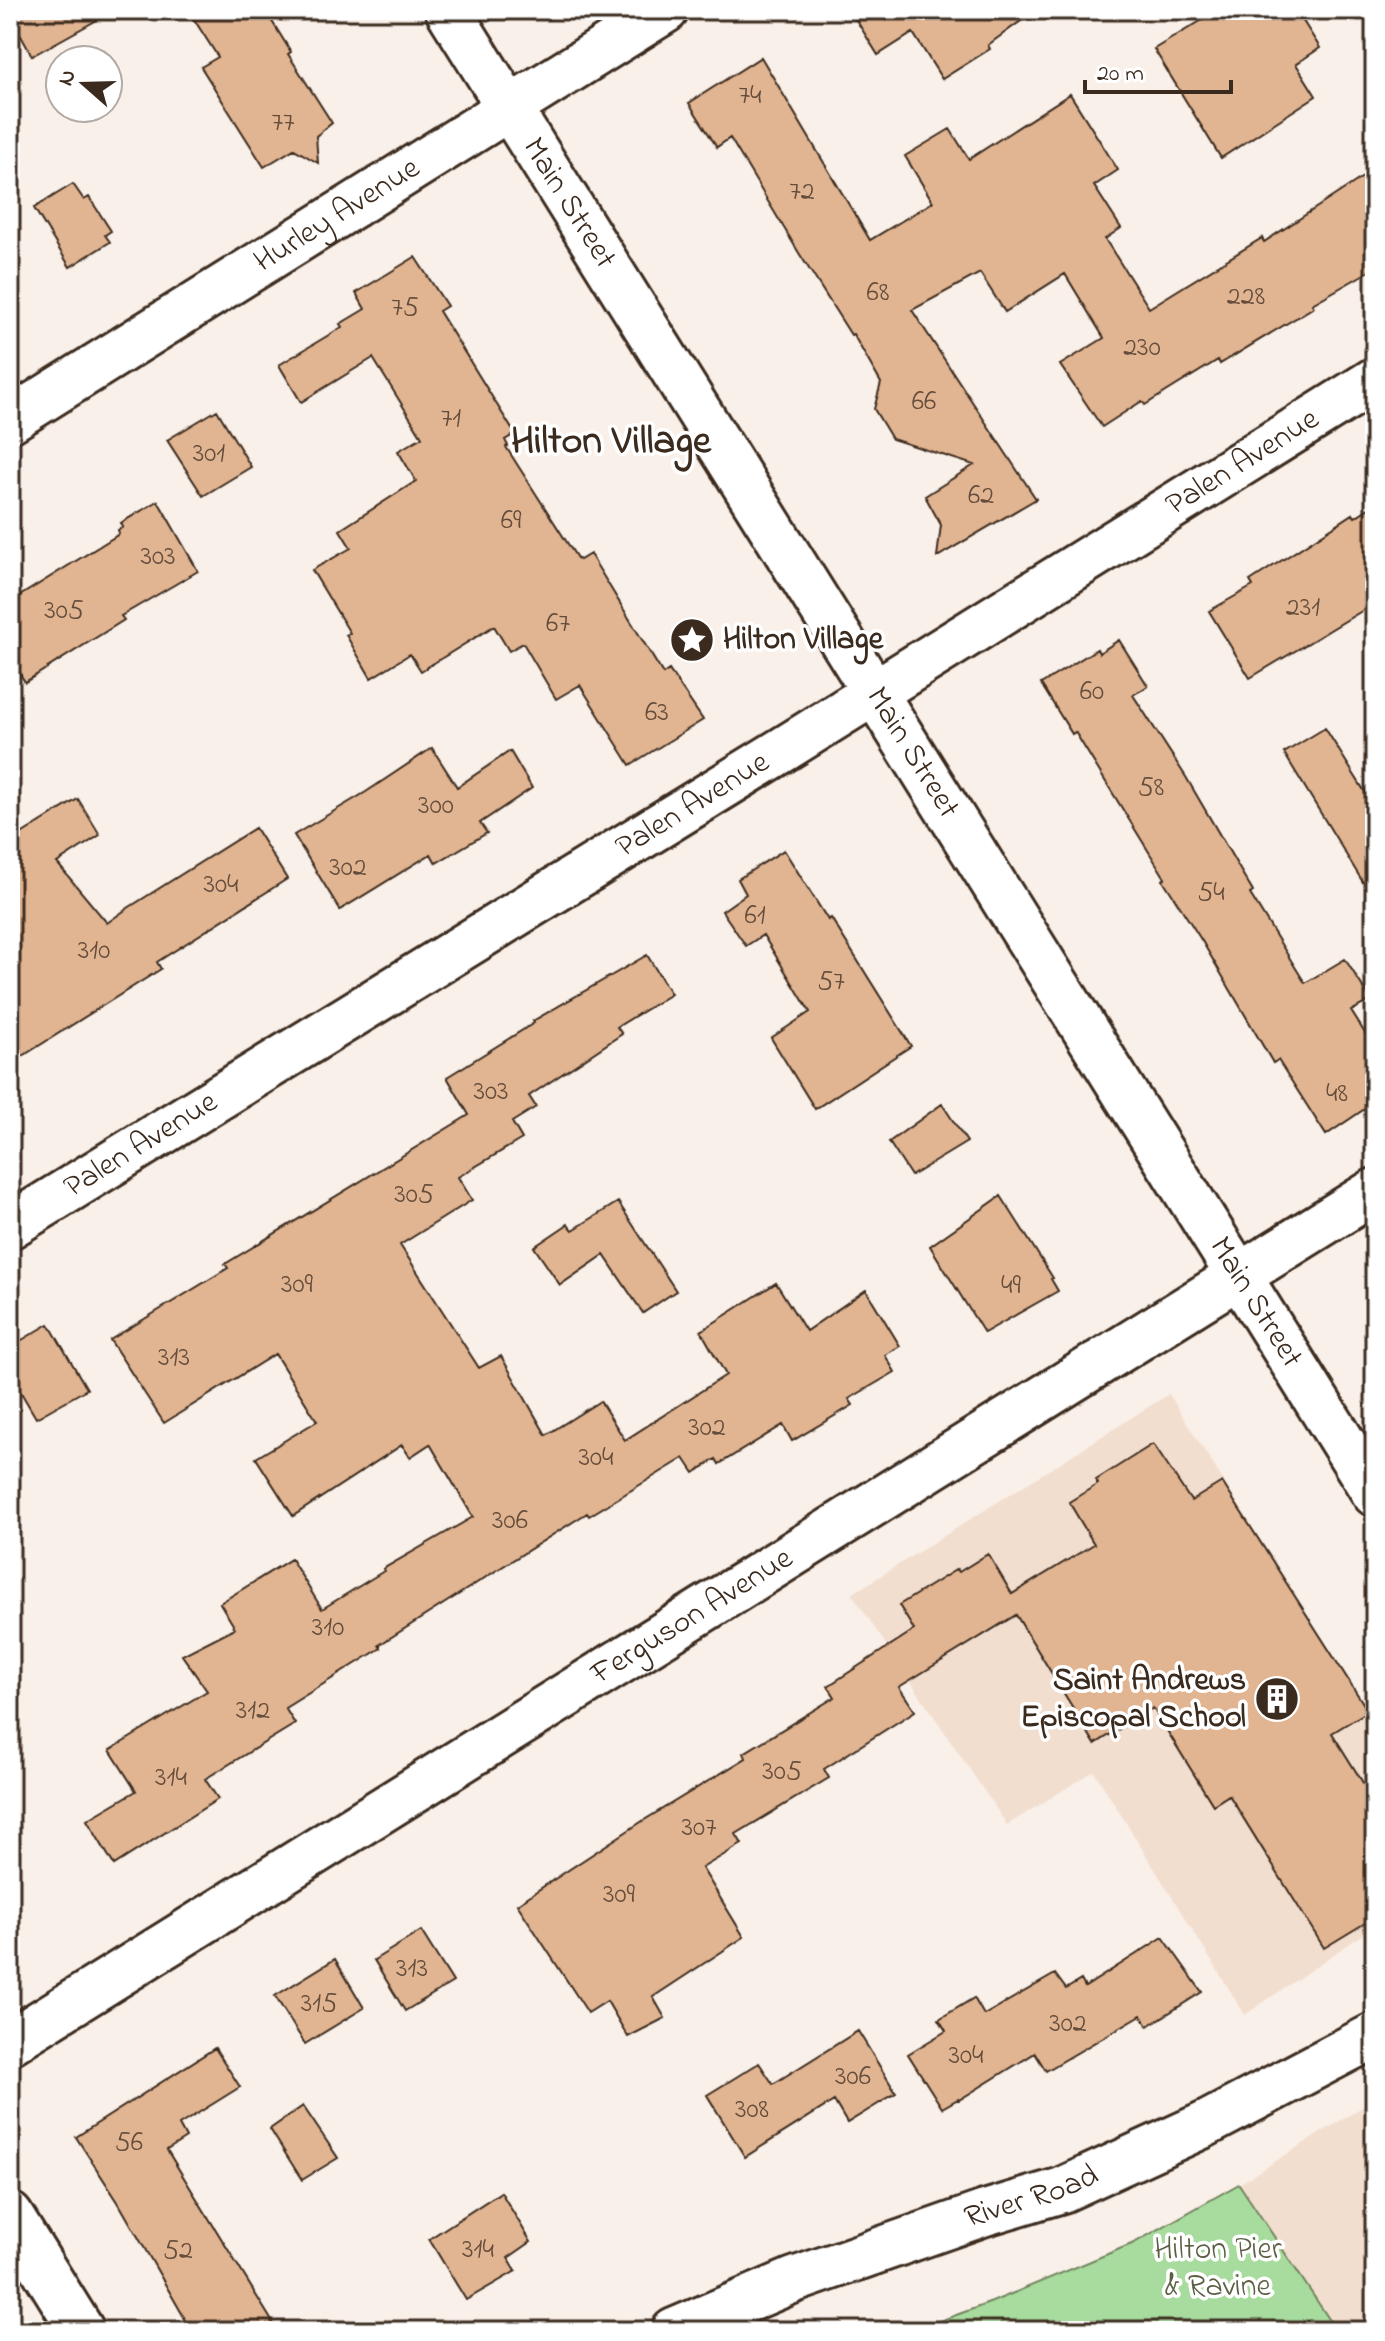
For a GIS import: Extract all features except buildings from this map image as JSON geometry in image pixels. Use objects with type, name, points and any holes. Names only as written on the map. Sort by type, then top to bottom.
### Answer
[{"type":"street","name":"Main Street","points":[[448,10],[1375,1494]]},
{"type":"street","name":"Hurley Avenue","points":[[10,420],[666,10]]},
{"type":"street","name":"Palen Avenue","points":[[10,1226],[873,694],[1375,380]]},
{"type":"street","name":"Ferguson Avenue","points":[[10,2042],[1375,1191]]},
{"type":"street","name":"River Road","points":[[674,2331],[794,2280],[985,2213],[1062,2190],[1204,2125],[1375,2035]]},
{"type":"street","points":[[10,2215],[82,2331]]},
{"type":"shaded area","points":[[1169,1394],[1375,1723],[1375,1926],[1245,2015],[1094,1771],[1007,1825],[852,1594]]},
{"type":"shaded area","points":[[1375,2099],[1375,2331],[1337,2331],[1239,2184]]},
{"type":"green space","name":"Hilton Pier & Ravine","points":[[1239,2184],[1337,2331],[912,2331],[992,2302],[1134,2243]]},
{"type":"place","name":"Hilton Village","points":[[692,640]]},
{"type":"place","name":"Saint Andrews Episcopal School","points":[[1277,1699]]},
{"type":"district","name":"Hilton Village","points":[[611,442]]}]
